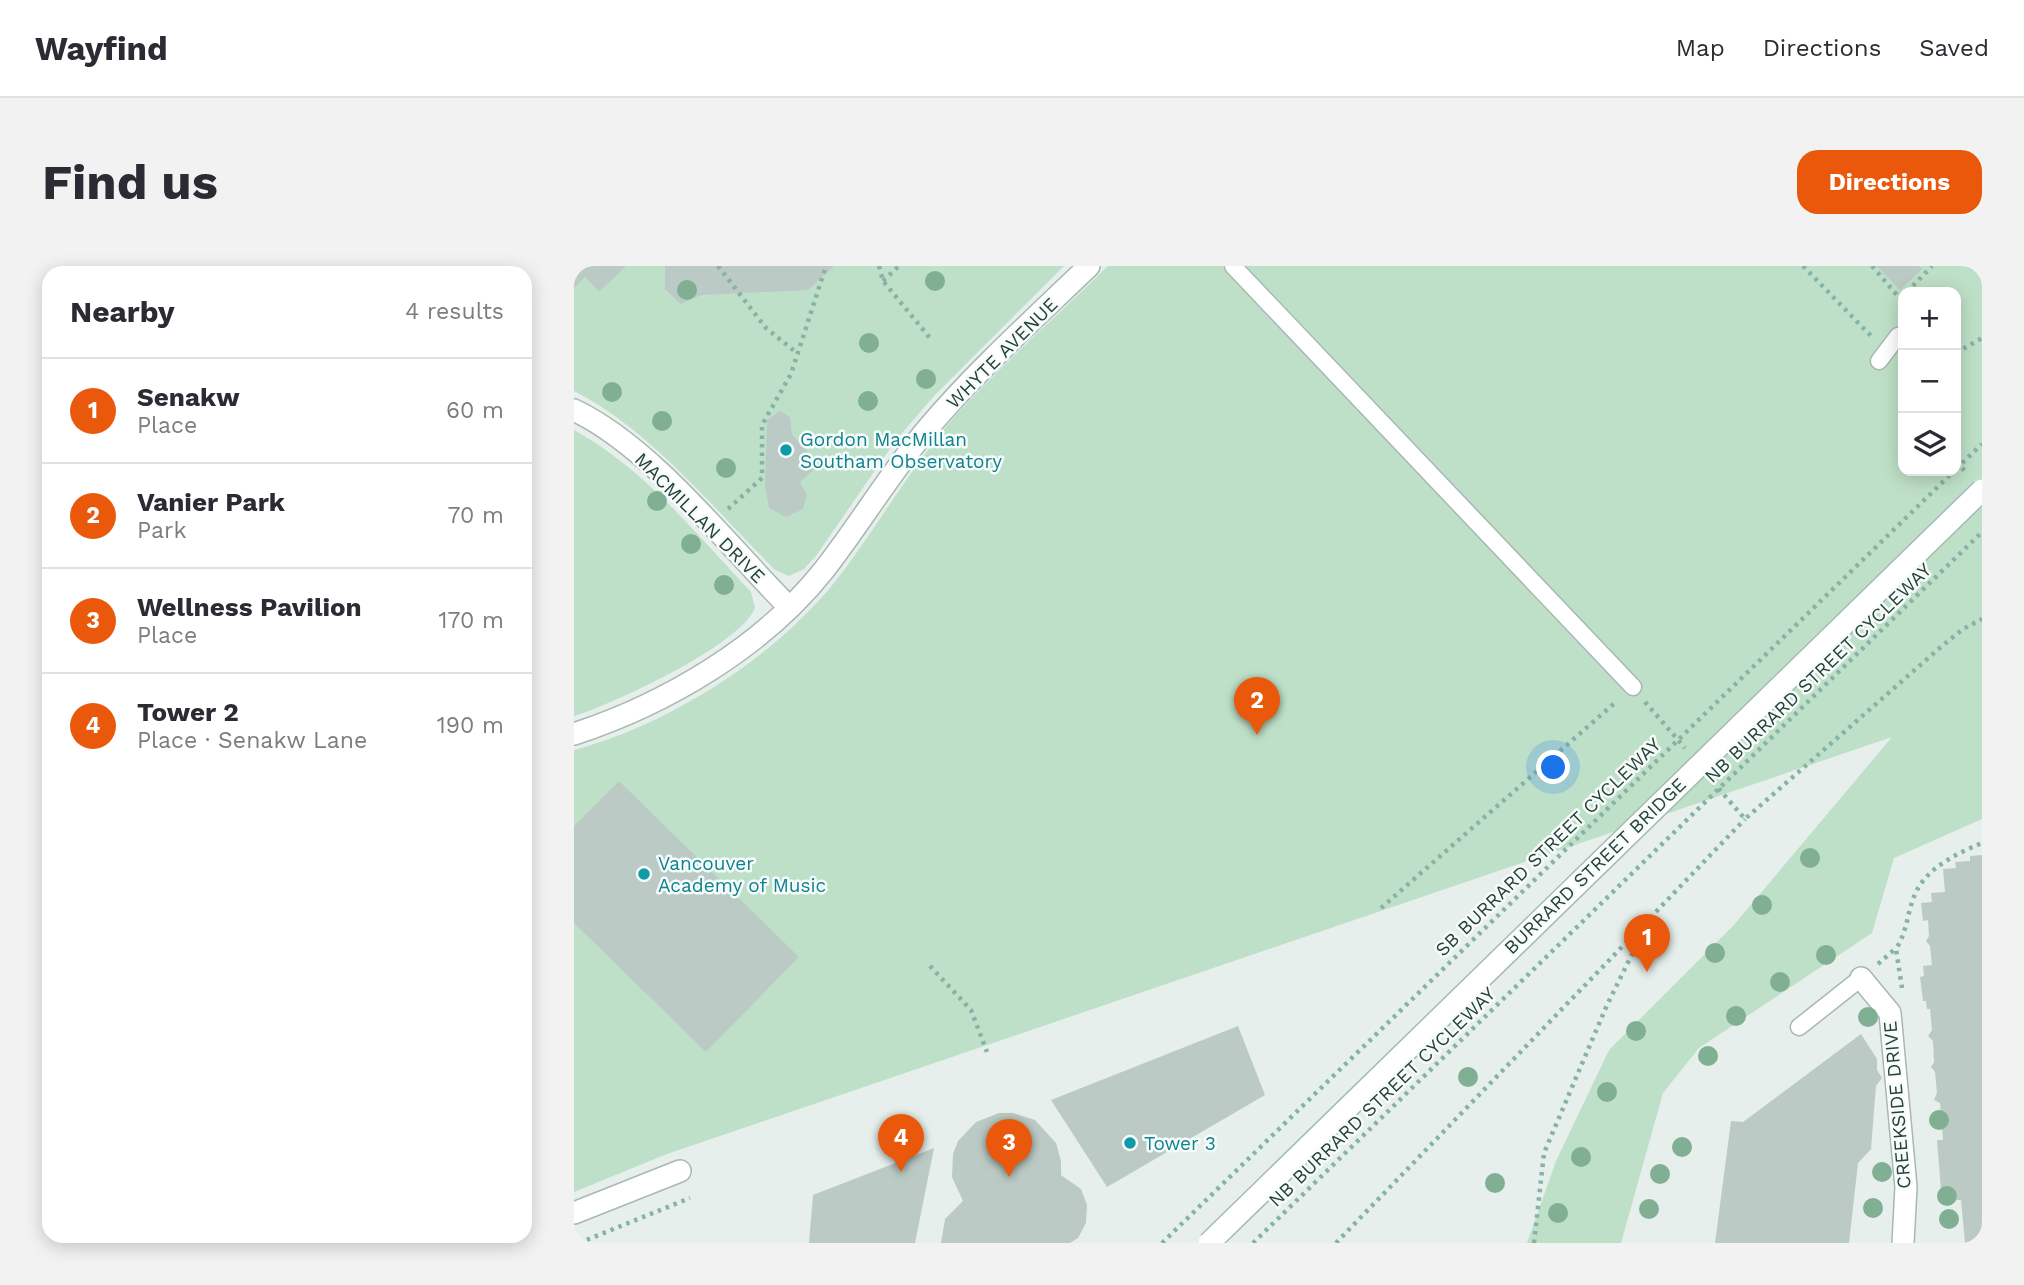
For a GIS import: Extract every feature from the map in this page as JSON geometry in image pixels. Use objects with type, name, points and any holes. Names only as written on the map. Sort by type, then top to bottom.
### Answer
[{"type":"street","name":"WHYTE AVENUE","points":[[574,734],[624,716],[673,691],[753,639],[789,607],[822,572],[927,429],[1088,266]]},
{"type":"street","name":"MACMILLAN DRIVE","points":[[574,410],[608,430],[644,458],[789,607]]},
{"type":"street","name":"BURRARD STREET BRIDGE","points":[[1209,1243],[1982,490]]},
{"type":"street","name":"CREEKSIDE DRIVE","points":[[1861,978],[1890,1013],[1906,1187],[1903,1243]]},
{"type":"street","points":[[574,1213],[680,1171]]},
{"type":"lane","points":[[1233,266],[1633,687]]},
{"type":"lane","points":[[1883,357],[1898,336]]},
{"type":"lane","points":[[1799,1027],[1861,978]]},
{"type":"path","points":[[718,266],[766,328],[797,353]]},
{"type":"path","points":[[709,525],[762,478],[762,425],[791,373],[826,266]]},
{"type":"path","points":[[879,266],[883,281],[930,338]]},
{"type":"path","points":[[883,281],[899,266]]},
{"type":"path","points":[[1803,266],[1883,357]]},
{"type":"path","points":[[1872,266],[1898,292]]},
{"type":"path","points":[[1912,287],[1932,266]]},
{"type":"path","points":[[1961,350],[1982,338]]},
{"type":"path","name":"SB BURRARD STREET CYCLEWAY","points":[[1961,464],[1982,444]]},
{"type":"path","name":"SB BURRARD STREET CYCLEWAY","points":[[1162,1243],[1949,476]]},
{"type":"path","name":"NB BURRARD STREET CYCLEWAY","points":[[1253,1243],[1982,532]]},
{"type":"path","points":[[1336,1243],[1745,819]]},
{"type":"path","points":[[1906,933],[1916,890],[1954,854],[1982,843]]},
{"type":"path","points":[[1534,1243],[1544,1153],[1607,1005],[1650,918]]},
{"type":"path","points":[[930,966],[971,1010],[987,1052]]},
{"type":"path","points":[[579,1243],[690,1198]]},
{"type":"green space","points":[[574,266],[1064,266],[935,395],[896,440],[816,556],[804,569],[789,576],[775,570],[655,449],[602,407],[574,391]]},
{"type":"green space","points":[[1108,266],[1982,266],[1982,819],[1894,858],[1872,933],[1699,1048],[1663,1093],[1621,1243],[1527,1243],[1556,1161],[1609,1050],[1733,926],[1892,737],[667,1154],[574,1192],[574,750],[611,738],[687,703],[758,656],[790,629],[844,570],[926,452],[956,415]]},
{"type":"green space","points":[[574,430],[600,446],[647,483],[751,592],[755,608],[745,623],[702,655],[645,686],[574,716]]},
{"type":"building","points":[[574,266],[626,266],[599,292],[585,277],[574,288]]},
{"type":"building","points":[[665,266],[834,266],[808,290],[701,295],[681,304],[665,289]]},
{"type":"building","points":[[1876,266],[1919,266],[1922,269],[1903,287],[1898,288]]},
{"type":"building","name":"Gordon MacMillan Southam Observatory","points":[[780,411],[790,417],[792,435],[820,464],[800,482],[807,495],[803,509],[786,517],[769,508],[765,487],[767,420]]},
{"type":"building","name":"Vancouver Academy of Music","points":[[619,781],[799,957],[706,1052],[574,923],[574,826]]},
{"type":"building","points":[[1982,855],[1982,1243],[1965,1243],[1961,1200],[1957,1200],[1956,1192],[1941,1190],[1937,1140],[1943,1140],[1940,1103],[1934,1100],[1937,1093],[1935,1072],[1931,1067],[1934,1062],[1933,1041],[1928,1036],[1932,1030],[1930,1009],[1927,1009],[1926,1001],[1923,1001],[1920,977],[1924,976],[1923,966],[1932,965],[1930,946],[1926,941],[1929,936],[1928,920],[1923,921],[1921,903],[1932,902],[1931,893],[1945,892],[1943,869],[1956,868],[1955,862],[1970,861],[1970,856]]},
{"type":"building","name":"Tower 3","points":[[1238,1026],[1265,1095],[1107,1187],[1051,1100]]},
{"type":"building","points":[[1861,1034],[1877,1059],[1877,1070],[1882,1078],[1876,1086],[1871,1149],[1858,1163],[1849,1243],[1715,1243],[1731,1121],[1743,1122]]},
{"type":"building","points":[[999,1113],[1013,1113],[1035,1120],[1056,1143],[1061,1161],[1061,1175],[1081,1189],[1087,1205],[1086,1223],[1078,1238],[1070,1243],[941,1243],[945,1219],[963,1201],[952,1177],[953,1154],[958,1141],[976,1122]]},
{"type":"building","points":[[934,1148],[915,1243],[809,1243],[813,1195]]},
{"type":"place","name":"Gordon MacMillan Southam Observatory","points":[[786,450]]},
{"type":"place","name":"Vanier Park","points":[[1257,735]]},
{"type":"place","name":"Vancouver Academy of Music","points":[[644,874]]},
{"type":"place","name":"Senakw","points":[[1647,972]]},
{"type":"place","name":"Tower 3","points":[[1130,1143]]},
{"type":"place","name":"Tower 2","points":[[901,1172]]},
{"type":"place","name":"Wellness Pavilion","points":[[1009,1177]]}]
